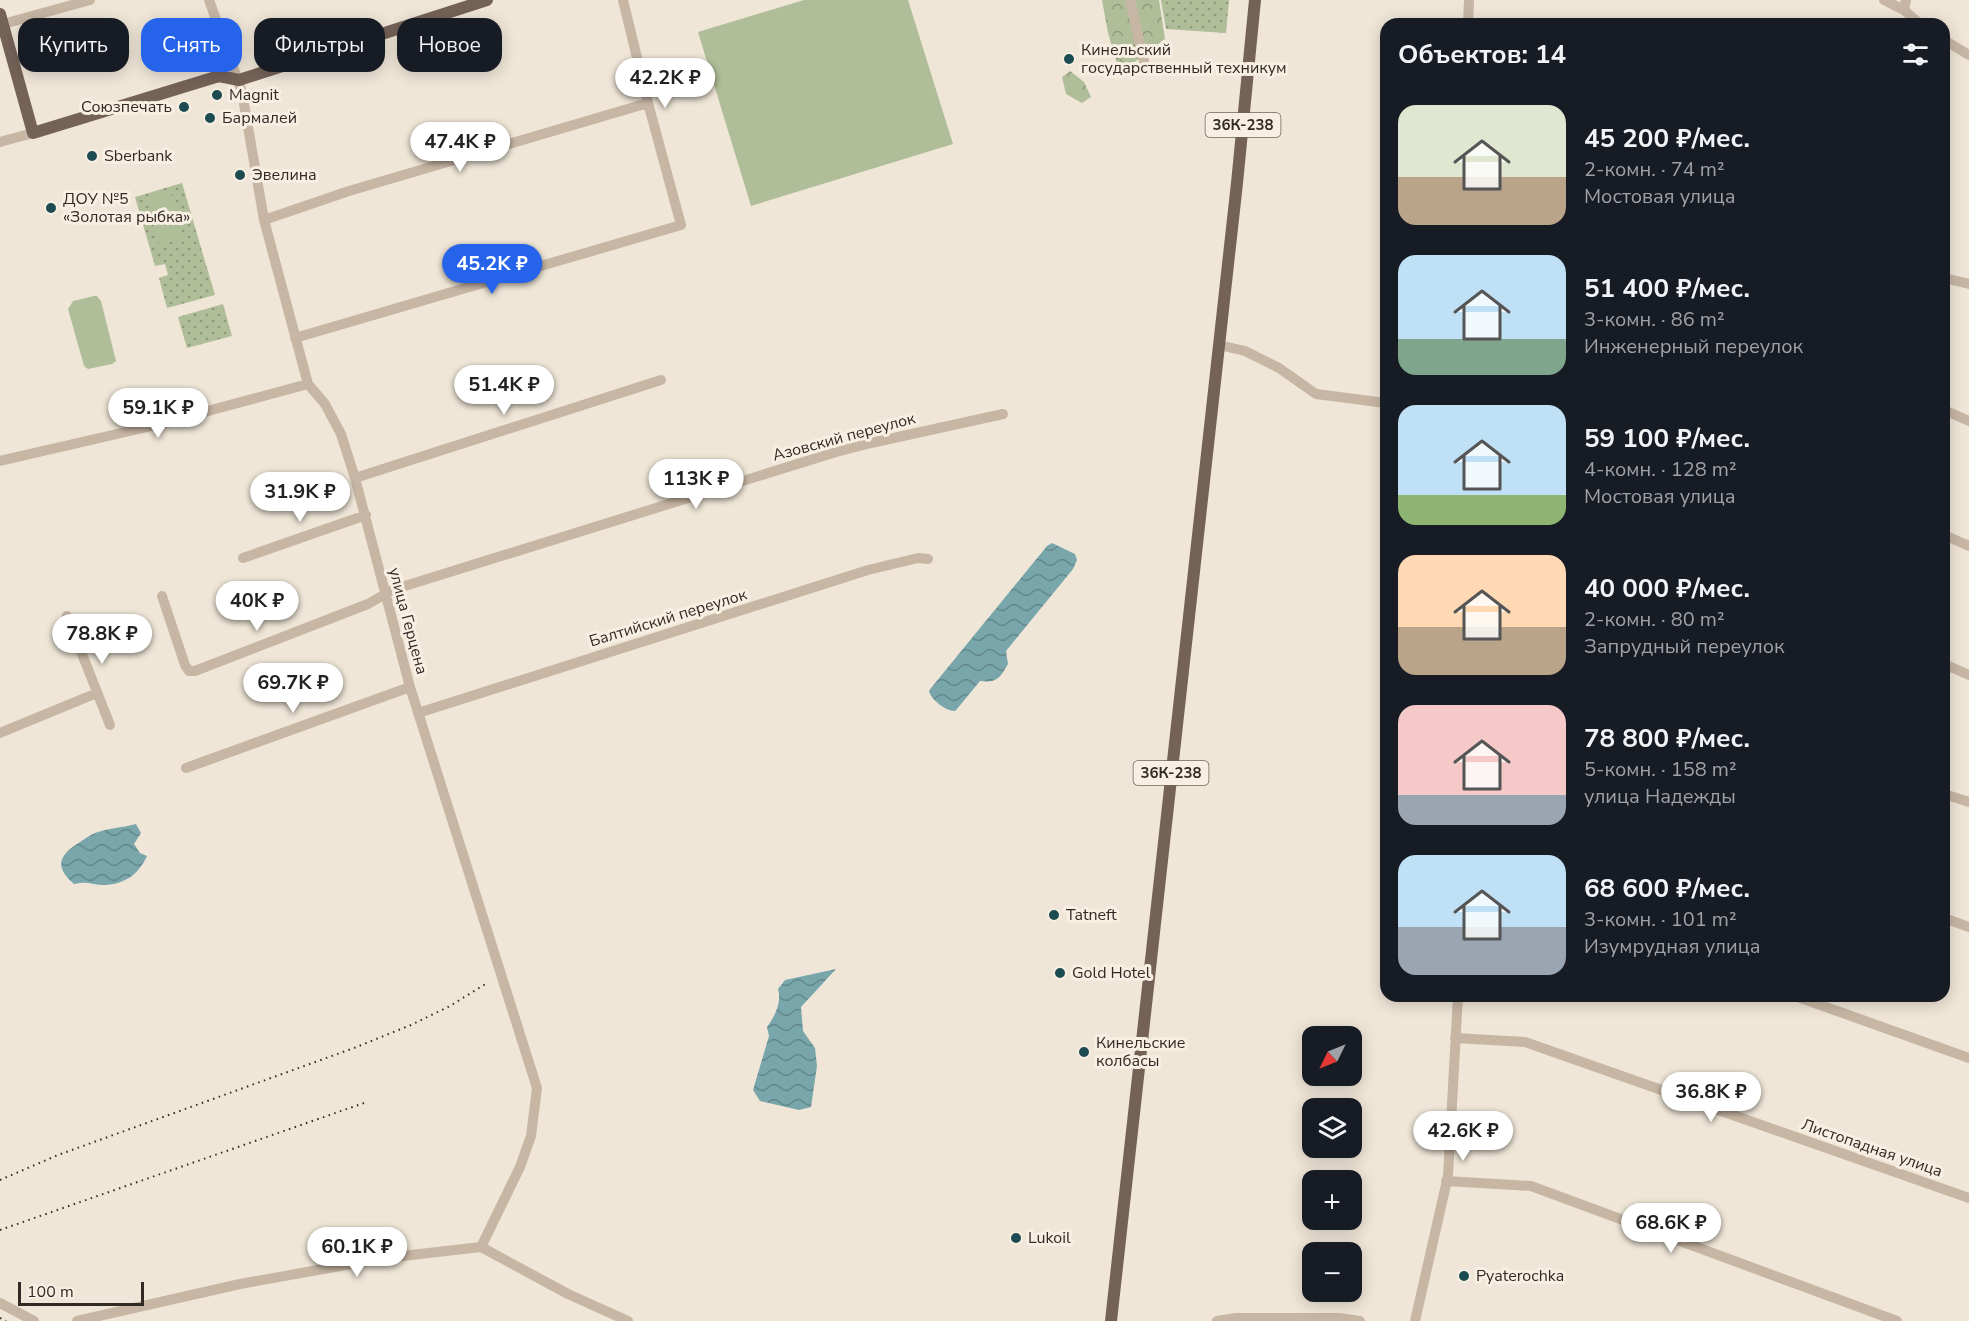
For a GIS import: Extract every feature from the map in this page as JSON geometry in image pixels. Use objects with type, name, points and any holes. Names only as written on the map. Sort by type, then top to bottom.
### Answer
[{"type":"main road","points":[[1,21],[33,133],[219,76],[239,80],[453,5],[487,0]]},
{"type":"main road","name":"36К-238","points":[[1111,1321],[1237,183],[1255,0]]},
{"type":"street","points":[[1,21],[90,0]]},
{"type":"street","name":"улица Герцена","points":[[209,0],[239,80],[264,220],[295,338],[309,384],[325,404],[341,434],[366,515],[410,687],[537,1088],[531,1136],[520,1167],[481,1247]]},
{"type":"street","points":[[295,338],[681,225],[623,0]]},
{"type":"street","points":[[1130,0],[1146,70]]},
{"type":"street","points":[[1468,18],[1469,0]]},
{"type":"street","points":[[1884,0],[1905,5],[1915,18]]},
{"type":"street","points":[[1950,44],[1969,55]]},
{"type":"street","points":[[264,220],[349,191],[648,103]]},
{"type":"street","points":[[0,142],[33,133]]},
{"type":"street","points":[[1950,279],[1969,284]]},
{"type":"street","points":[[1219,345],[1245,351],[1279,368],[1316,394],[1380,402]]},
{"type":"street","points":[[355,478],[661,380]]},
{"type":"street","points":[[0,461],[156,425],[309,384]]},
{"type":"street","points":[[1950,413],[1969,421]]},
{"type":"street","name":"Азовский переулок","points":[[162,596],[185,665],[189,671],[195,671],[369,604],[385,592],[836,452],[1003,414]]},
{"type":"street","points":[[243,558],[366,515]]},
{"type":"street","points":[[1950,538],[1969,546]]},
{"type":"street","name":"Балтийский переулок","points":[[418,713],[868,570],[918,558],[928,559]]},
{"type":"street","points":[[67,616],[110,725]]},
{"type":"street","points":[[1950,667],[1969,675]]},
{"type":"street","points":[[186,768],[410,687]]},
{"type":"street","points":[[0,733],[97,693]]},
{"type":"street","points":[[1950,796],[1969,802]]},
{"type":"street","points":[[1950,920],[1969,927]]},
{"type":"street","points":[[1415,1321],[1446,1181],[1458,1002]]},
{"type":"street","points":[[1812,1002],[1969,1058]]},
{"type":"street","name":"Листопадная улица","points":[[1455,1038],[1525,1042],[1969,1198]]},
{"type":"street","points":[[1446,1181],[1531,1186],[1897,1321]]},
{"type":"street","points":[[76,1321],[251,1282],[385,1258],[481,1247],[568,1294],[628,1321]]},
{"type":"street","points":[[0,1303],[34,1321]]},
{"type":"street","points":[[1217,1321],[1236,1318],[1339,1318],[1360,1321]]},
{"type":"green space","points":[[804,0],[908,0],[953,144],[751,206],[698,32]]},
{"type":"green space","points":[[1102,0],[1159,0],[1165,39],[1120,73],[1108,33]]},
{"type":"green space","points":[[1161,0],[1229,0],[1226,33],[1166,29]]},
{"type":"green space","points":[[1070,71],[1084,82],[1091,97],[1082,103],[1066,94],[1062,77]]},
{"type":"green space","points":[[182,183],[215,295],[167,308],[159,278],[168,275],[165,264],[155,266],[135,197]]},
{"type":"green space","points":[[170,190],[184,238],[159,245],[146,197]]},
{"type":"green space","points":[[94,296],[101,301],[116,361],[88,369],[84,366],[68,309],[73,301]]},
{"type":"green space","points":[[223,304],[232,336],[187,348],[178,317]]},
{"type":"water","points":[[1052,543],[1075,554],[1077,560],[1073,569],[1006,651],[1008,664],[1003,673],[994,680],[980,681],[955,711],[939,704],[930,694],[931,688],[1047,546]]},
{"type":"water","points":[[136,824],[141,833],[134,844],[140,853],[147,856],[135,874],[124,881],[102,885],[74,884],[64,873],[61,863],[63,858],[77,844],[98,832]]},
{"type":"water","points":[[836,969],[801,1007],[803,1031],[815,1048],[817,1066],[811,1107],[799,1110],[760,1101],[753,1090],[769,1036],[767,1027],[778,1004],[778,989],[785,980]]},
{"type":"railway","points":[[0,1180],[58,1155],[354,1048],[411,1025],[450,1006],[487,983]]},
{"type":"railway","points":[[0,1230],[364,1103]]},
{"type":"railway","points":[[0,1318],[6,1321]]},
{"type":"place","name":"Кинельский государственный техникум","points":[[1069,59]]},
{"type":"place","name":"Magnit","points":[[217,95]]},
{"type":"place","name":"Союзпечать","points":[[184,107]]},
{"type":"place","name":"Бармалей","points":[[210,118]]},
{"type":"place","name":"Sberbank","points":[[92,156]]},
{"type":"place","name":"Эвелина","points":[[240,175]]},
{"type":"place","name":"ДОУ №5 «Золотая рыбка»","points":[[51,208]]},
{"type":"place","name":"Tatneft","points":[[1054,915]]},
{"type":"place","name":"Gold Hotel","points":[[1060,973]]},
{"type":"place","name":"Кинельские колбасы","points":[[1084,1052]]},
{"type":"place","name":"Lukoil","points":[[1016,1238]]},
{"type":"place","name":"Pyaterochka","points":[[1464,1276]]}]
